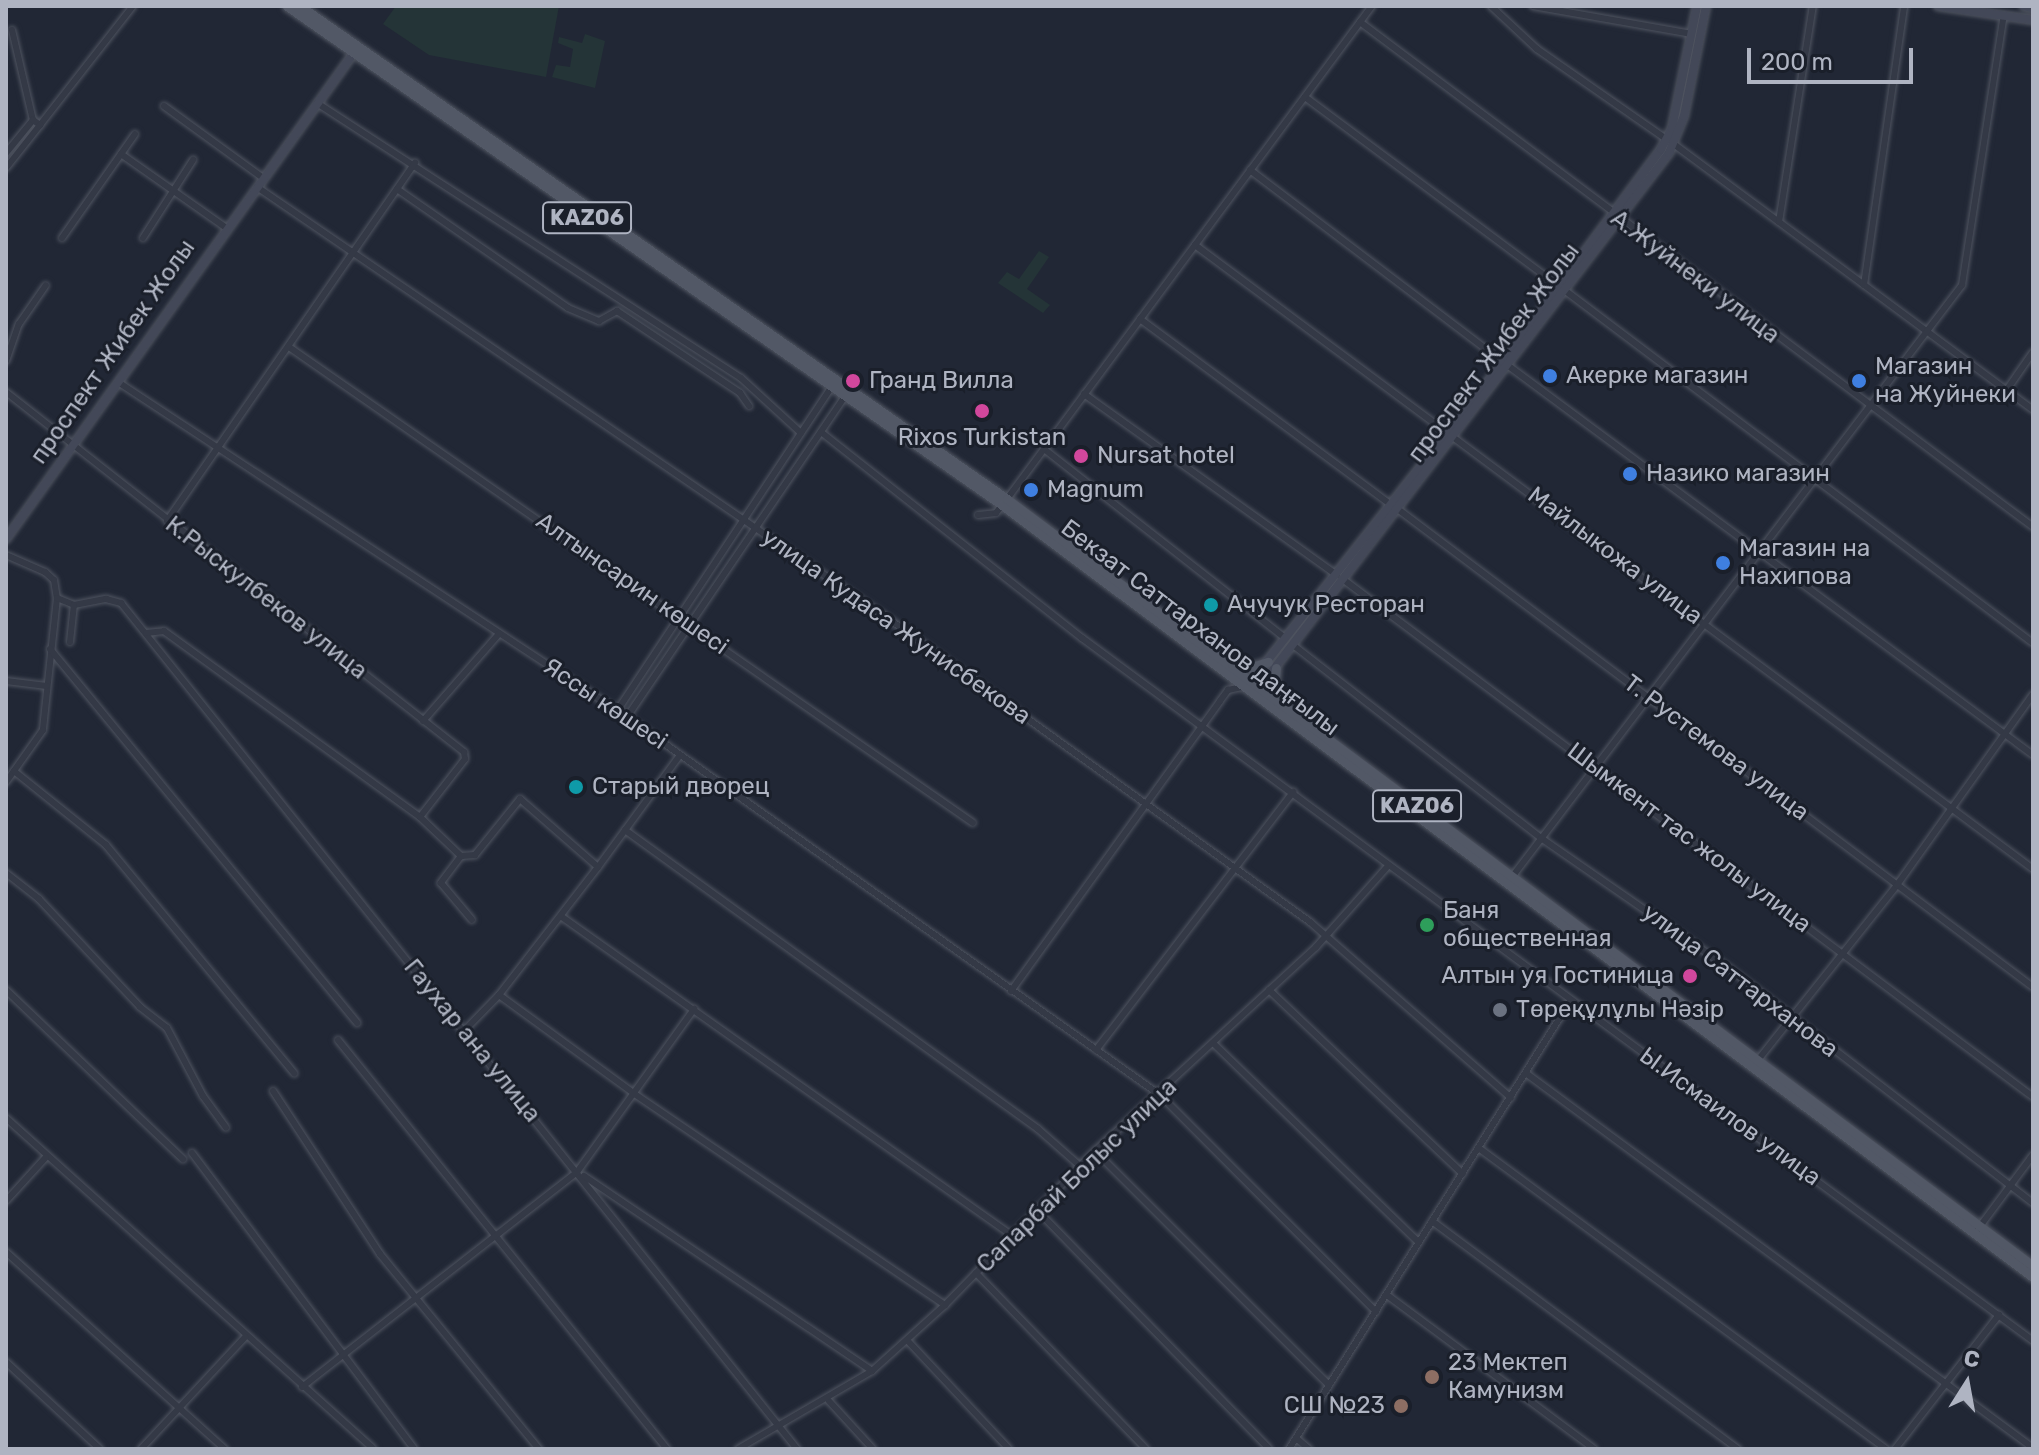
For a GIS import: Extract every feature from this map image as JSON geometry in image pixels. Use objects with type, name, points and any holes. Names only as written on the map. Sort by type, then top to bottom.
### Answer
[{"type":"main road","name":"Бекзат Саттарханов даңғылы","points":[[287,6],[1004,502],[1224,661],[1250,687]]},
{"type":"main road","name":"Бекзат Саттарханов даңғылы","points":[[300,6],[313,10],[354,52]]},
{"type":"main road","name":"Бекзат Саттарханов даңғылы","points":[[1004,502],[2018,1260],[2033,1277]]},
{"type":"main road","points":[[1224,661],[1249,668],[1272,665],[1274,687],[1294,716]]},
{"type":"main road","name":"Бекзат Саттарханов даңғылы","points":[[1557,915],[1758,1060],[1977,1230]]},
{"type":"main road","name":"Бекзат Саттарханов даңғылы","points":[[2018,1260],[2033,1266]]},
{"type":"street","points":[[6,153],[36,122],[133,6]]},
{"type":"street","points":[[978,515],[996,513],[1372,6]]},
{"type":"street","points":[[1491,6],[1537,49],[1670,142],[2033,410]]},
{"type":"street","points":[[1533,6],[1691,34]]},
{"type":"street","name":"проспект Жибек Жолы","points":[[1670,142],[1697,6]]},
{"type":"street","name":"проспект Жибек Жолы","points":[[1250,687],[1293,645],[1340,578],[1563,289],[1670,142],[1706,6]]},
{"type":"street","points":[[1779,222],[1813,6]]},
{"type":"street","points":[[1864,285],[1904,6]]},
{"type":"street","points":[[1938,6],[2033,20]]},
{"type":"street","points":[[2024,6],[2033,8]]},
{"type":"street","points":[[1510,880],[1707,626],[1968,273],[2004,15]]},
{"type":"street","name":"А.Жуйнеки улица","points":[[1360,22],[1616,218],[2033,527]]},
{"type":"street","points":[[6,168],[36,122],[12,30]]},
{"type":"street","name":"проспект Жибек Жолы","points":[[6,539],[225,227],[354,52]]},
{"type":"street","points":[[1305,97],[2033,643]]},
{"type":"street","points":[[317,103],[415,163],[741,378],[801,433]]},
{"type":"street","points":[[164,106],[263,178]]},
{"type":"street","points":[[62,238],[135,134]]},
{"type":"street","name":"проспект Жибек Жолы","points":[[121,154],[225,227]]},
{"type":"street","points":[[173,190],[193,160]]},
{"type":"street","points":[[167,521],[415,163]]},
{"type":"street","points":[[1250,170],[2033,755]]},
{"type":"street","name":"улица Кудаса Жунисбекова","points":[[257,187],[744,519],[1327,935],[1511,1098]]},
{"type":"street","points":[[397,189],[568,308],[599,321],[617,311],[740,393],[749,406]]},
{"type":"street","name":"проспект Жибек Жолы","points":[[143,238],[173,190]]},
{"type":"street","name":"Майлыкожа улица","points":[[1195,245],[2033,869]]},
{"type":"street","points":[[6,361],[19,324],[46,285]]},
{"type":"street","name":"Т. Рустемова улица","points":[[1140,319],[2033,987]]},
{"type":"street","name":"Алтынсарин көшесі","points":[[289,347],[680,615],[973,823]]},
{"type":"street","points":[[2006,391],[2033,352]]},
{"type":"street","name":"Яссы көшесі","points":[[118,382],[627,717],[1160,1095],[1376,1312]]},
{"type":"street","points":[[617,711],[834,383]]},
{"type":"street","name":"К.Рыскулбеков улица","points":[[6,392],[466,756],[420,817]]},
{"type":"street","points":[[627,717],[847,393]]},
{"type":"street","name":"Шымкент тас жолы улица","points":[[1084,394],[1596,767],[2033,1097]]},
{"type":"street","name":"Ы.Исмаилов улица","points":[[821,432],[1388,866],[2033,1341]]},
{"type":"street","points":[[1044,449],[1285,638]]},
{"type":"street","points":[[6,555],[45,572],[54,580],[57,598],[43,730],[6,782]]},
{"type":"street","name":"проспект Жибек Жолы","points":[[1272,665],[1285,638],[1340,578]]},
{"type":"street","points":[[57,598],[74,605],[70,642]]},
{"type":"street","name":"Гаухар ана улица","points":[[74,605],[117,601],[146,633],[797,1449]]},
{"type":"street","points":[[146,633],[164,631],[420,817],[461,856],[475,855],[516,801],[525,801],[598,867]]},
{"type":"street","points":[[423,721],[499,634]]},
{"type":"street","name":"улица Саттарханова","points":[[1293,645],[1541,838],[1688,938],[2033,1203]]},
{"type":"street","points":[[50,649],[357,1023]]},
{"type":"street","points":[[6,681],[47,686]]},
{"type":"street","points":[[1011,991],[1228,690],[1250,687]]},
{"type":"street","points":[[1758,1060],[1793,1021],[1897,885],[2033,694]]},
{"type":"street","points":[[464,1031],[499,995],[562,917],[680,755]]},
{"type":"street","points":[[14,771],[106,845],[294,1073]]},
{"type":"street","points":[[1096,1050],[1293,792]]},
{"type":"street","points":[[625,830],[1038,1129],[1080,1166]]},
{"type":"street","points":[[461,856],[441,883],[472,920]]},
{"type":"street","name":"Сапарбай Болыс улица","points":[[738,1449],[829,1401],[872,1371],[907,1340],[1095,1151],[1160,1095],[1327,935],[1388,866]]},
{"type":"street","points":[[6,873],[39,899],[140,1007],[167,1028],[203,1096],[226,1128]]},
{"type":"street","points":[[562,917],[1010,1234]]},
{"type":"street","points":[[6,990],[183,1159]]},
{"type":"street","points":[[1269,990],[1463,1174]]},
{"type":"street","points":[[499,995],[636,1095],[945,1305]]},
{"type":"street","points":[[1289,1449],[1571,1000]]},
{"type":"street","points":[[302,1387],[577,1172],[636,1095],[694,1009]]},
{"type":"street","points":[[338,1040],[667,1449]]},
{"type":"street","points":[[1214,1044],[1418,1242]]},
{"type":"street","points":[[1527,1074],[2033,1448]]},
{"type":"street","points":[[273,1091],[354,1216],[539,1449]]},
{"type":"street","points":[[6,1118],[245,1337],[373,1449]]},
{"type":"street","points":[[1480,1149],[1886,1449]]},
{"type":"street","points":[[1095,1151],[1329,1385]]},
{"type":"street","points":[[192,1153],[346,1354],[414,1449]]},
{"type":"street","points":[[1977,1230],[2033,1155]]},
{"type":"street","points":[[6,1201],[46,1157]]},
{"type":"street","points":[[577,1172],[872,1371]]},
{"type":"street","points":[[1036,1209],[1269,1449]]},
{"type":"street","points":[[1432,1221],[1738,1449]]},
{"type":"street","points":[[6,1252],[225,1449]]},
{"type":"street","points":[[976,1273],[1146,1449]]},
{"type":"street","points":[[1387,1295],[1591,1448]]},
{"type":"street","points":[[1895,1449],[1999,1315]]},
{"type":"street","points":[[141,1449],[245,1337]]},
{"type":"street","points":[[907,1340],[1009,1449]]},
{"type":"street","points":[[6,1362],[100,1449]]},
{"type":"street","points":[[829,1401],[873,1449]]},
{"type":"street","points":[[1296,1438],[1309,1449]]},
{"type":"shaded area","points":[[396,6],[559,6],[546,77],[429,55],[383,24]]},
{"type":"shaded area","points":[[585,34],[605,41],[595,88],[552,77],[556,65],[570,67],[573,49],[558,43],[559,37],[582,43]]},
{"type":"shaded area","points":[[1039,251],[1049,257],[1027,289],[1050,305],[1043,313],[998,283],[1007,272],[1019,279]]},
{"type":"place","name":"Акерке магазин","points":[[1550,376]]},
{"type":"place","name":"Гранд Вилла","points":[[853,381]]},
{"type":"place","name":"Магазин на Жуйнеки","points":[[1859,381]]},
{"type":"place","name":"Rixos Turkistan","points":[[982,411]]},
{"type":"place","name":"Nursat hotel","points":[[1081,456]]},
{"type":"place","name":"Назико магазин","points":[[1630,474]]},
{"type":"place","name":"Magnum","points":[[1031,490]]},
{"type":"place","name":"Магазин на Нахипова","points":[[1723,563]]},
{"type":"place","name":"Ачучук Ресторан","points":[[1211,605]]},
{"type":"place","name":"Старый дворец","points":[[576,787]]},
{"type":"place","name":"Баня общественная","points":[[1427,925]]},
{"type":"place","name":"Алтын уя Гостиница","points":[[1690,976]]},
{"type":"place","name":"Төреқұлұлы Нәзір","points":[[1500,1010]]},
{"type":"place","name":"23 Мектеп Камунизм","points":[[1432,1377]]},
{"type":"place","name":"СШ №23","points":[[1401,1406]]}]
